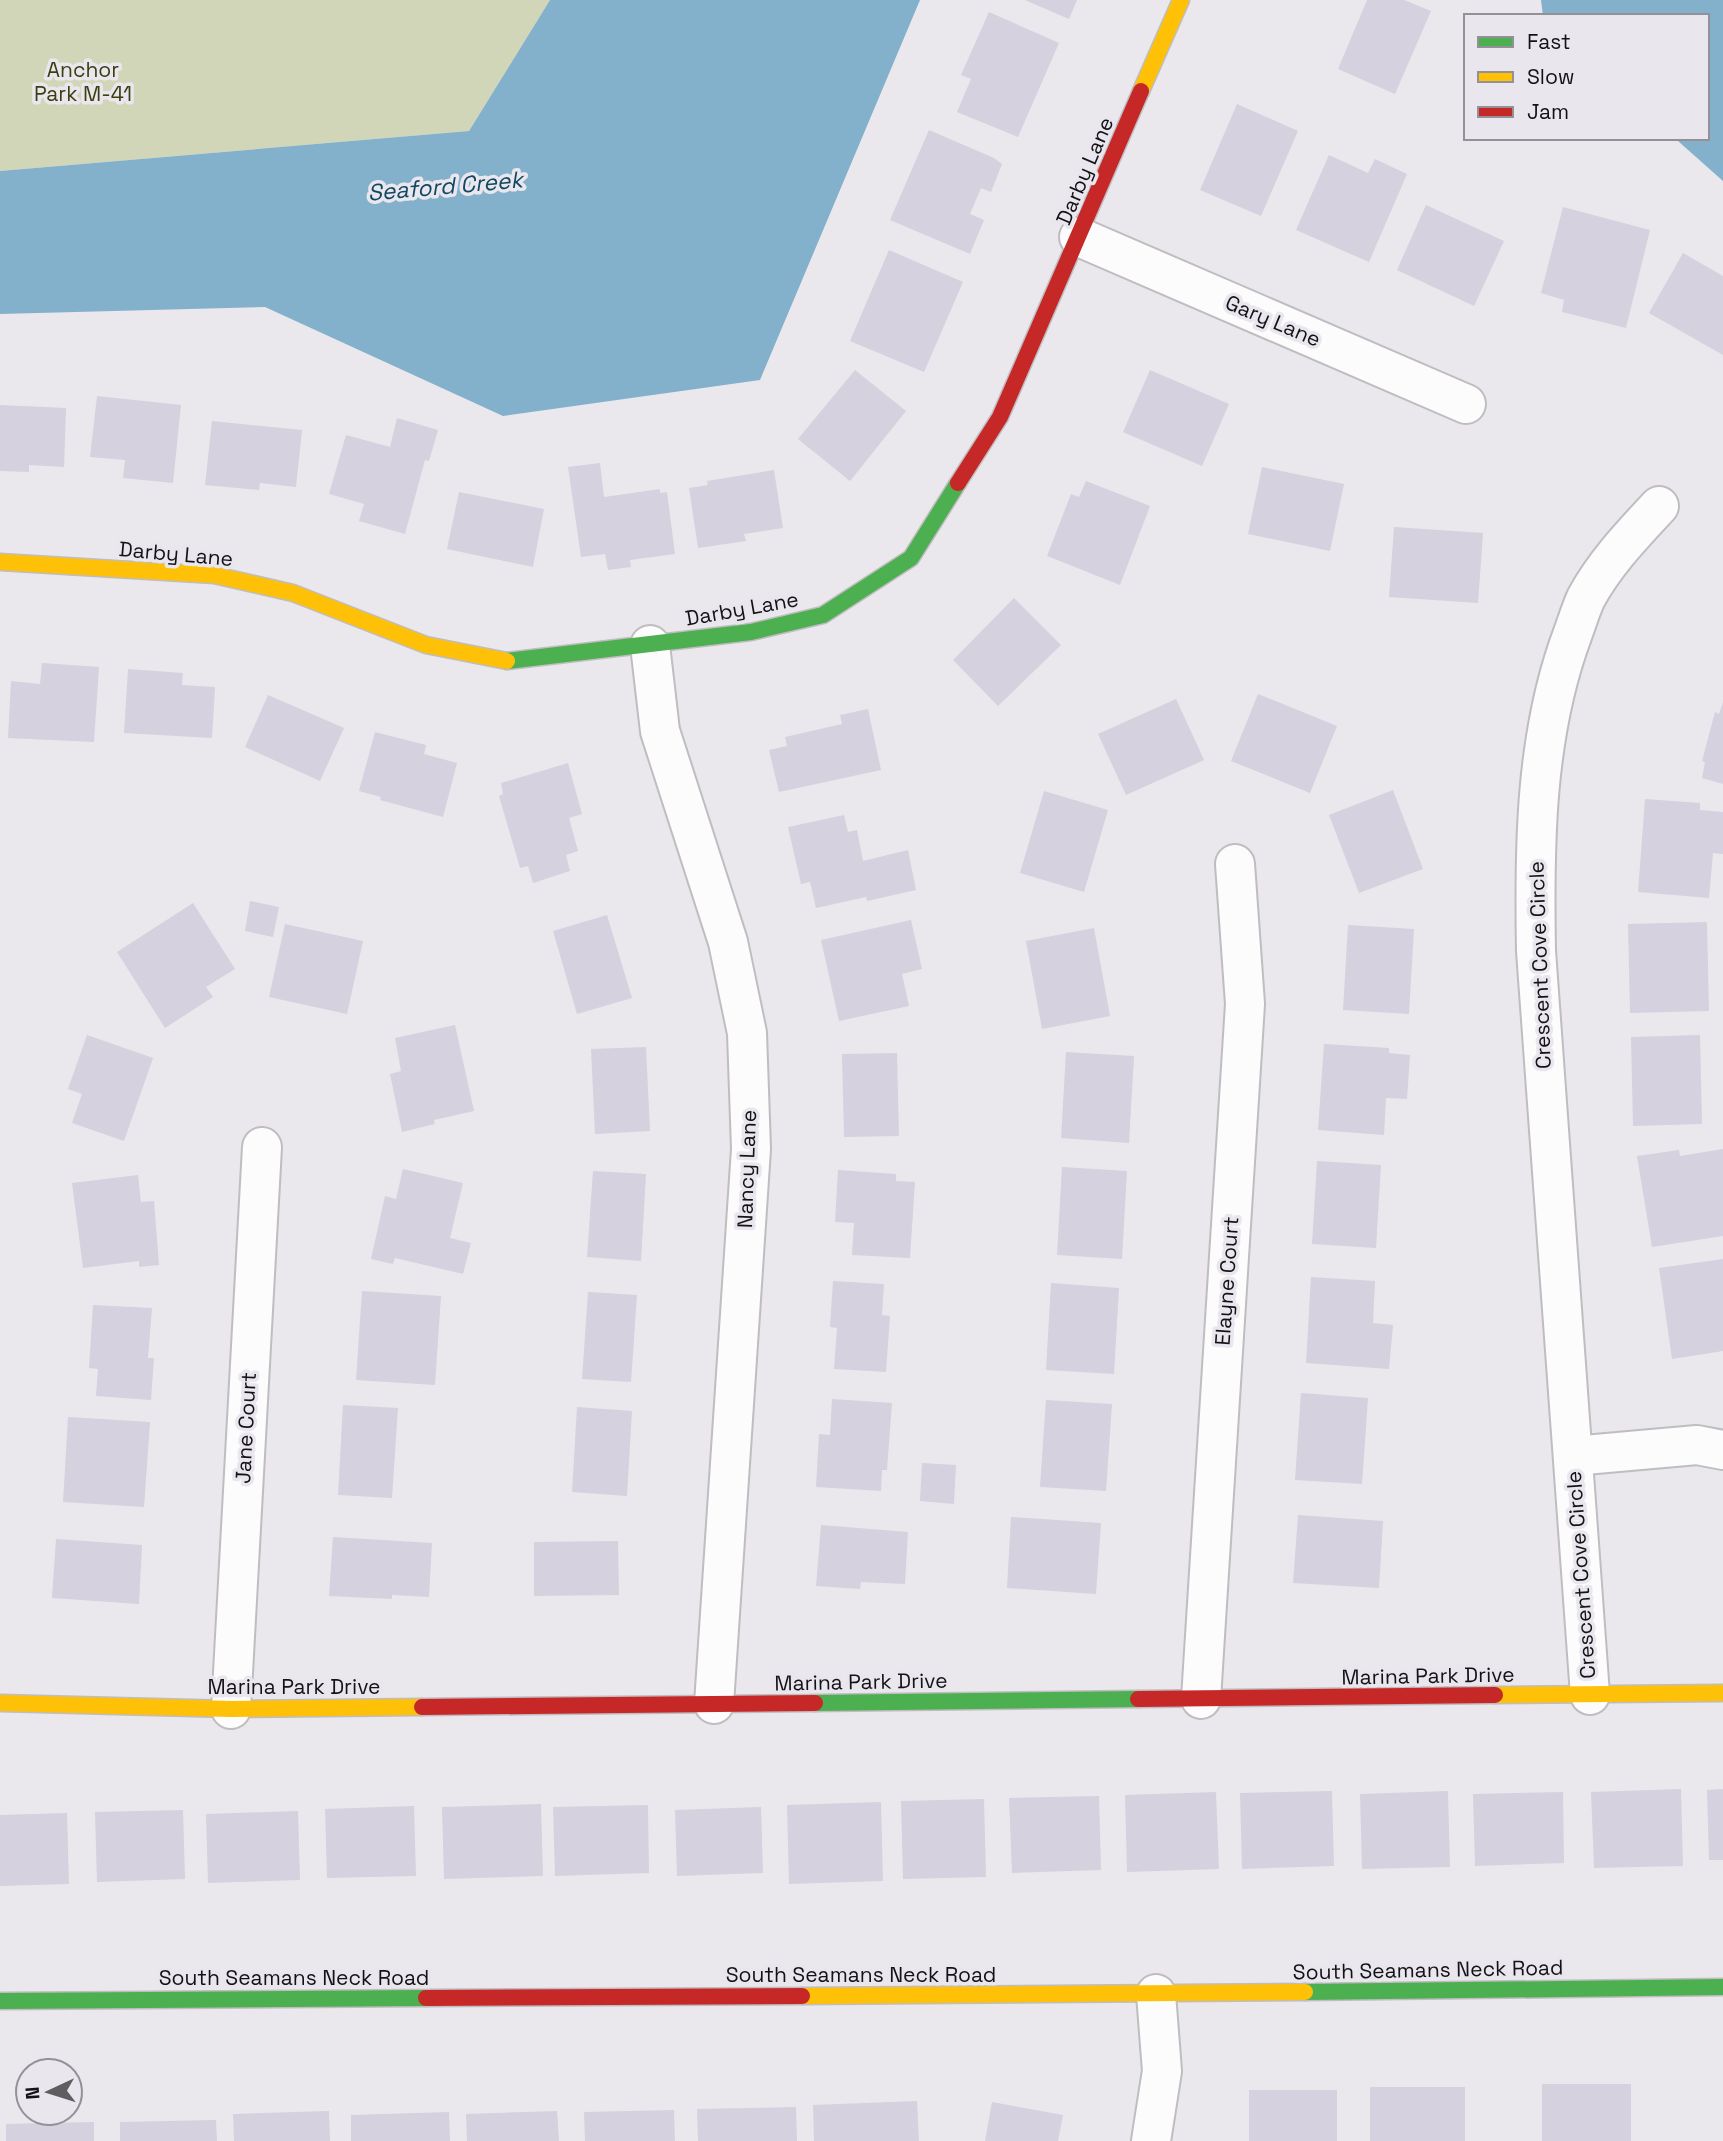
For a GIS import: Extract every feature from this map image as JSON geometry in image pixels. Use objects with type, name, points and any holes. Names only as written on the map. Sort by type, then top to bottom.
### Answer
[{"type":"street","name":"Darby Lane","points":[[0,562],[214,575],[293,593],[426,645],[506,661],[751,632],[823,614],[911,558],[1000,417],[1181,0]]},
{"type":"street","name":"Gary Lane","points":[[1079,237],[1466,404]]},
{"type":"street","name":"Crescent Cove Circle","points":[[1590,1695],[1536,951],[1534,861],[1542,760],[1560,666],[1585,600],[1613,556],[1658,506]]},
{"type":"street","name":"Nancy Lane","points":[[650,645],[660,731],[728,942],[747,1033],[751,1149],[714,1704]]},
{"type":"street","name":"Elayne Court","points":[[1201,1699],[1245,1004],[1235,864]]},
{"type":"street","name":"Jane Court","points":[[231,1709],[262,1147]]},
{"type":"street","name":"Crescent Cove Circle","points":[[1573,1455],[1697,1445],[1723,1450]]},
{"type":"street","name":"Marina Park Drive","points":[[0,1703],[231,1709],[1723,1693]]},
{"type":"street","name":"South Seamans Neck Road","points":[[0,2001],[1156,1994],[1723,1987]]},
{"type":"street","points":[[1151,2141],[1162,2071],[1156,1994]]},
{"type":"green space","name":"Anchor Park M-41","points":[[0,0],[550,0],[469,131],[0,171]]},
{"type":"water","name":"Seaford Creek","points":[[550,0],[920,0],[760,380],[503,416],[265,307],[0,314],[0,171],[469,131]]},
{"type":"water","points":[[1541,0],[1723,0],[1723,181],[1676,140],[1709,140],[1709,14],[1543,14]]},
{"type":"building","points":[[1025,0],[1077,0],[1069,19]]},
{"type":"building","points":[[1367,0],[1404,0],[1431,11],[1395,94],[1338,69]]},
{"type":"building","points":[[989,12],[1059,43],[1018,137],[957,112],[971,79],[961,75]]},
{"type":"building","points":[[1237,104],[1298,131],[1261,216],[1200,190]]},
{"type":"building","points":[[929,130],[1002,164],[991,192],[981,188],[970,214],[984,220],[970,254],[890,220]]},
{"type":"building","points":[[1329,155],[1368,173],[1375,159],[1407,174],[1369,262],[1296,230]]},
{"type":"building","points":[[1426,205],[1504,241],[1474,306],[1397,270]]},
{"type":"building","points":[[1563,207],[1650,230],[1626,328],[1562,312],[1564,300],[1541,293]]},
{"type":"building","points":[[889,250],[963,282],[924,372],[850,341]]},
{"type":"building","points":[[1683,253],[1723,276],[1723,355],[1649,313]]},
{"type":"building","points":[[855,370],[906,411],[850,481],[798,439]]},
{"type":"building","points":[[1150,370],[1229,404],[1202,466],[1123,432]]},
{"type":"building","points":[[97,396],[181,405],[173,483],[123,478],[125,460],[90,457]]},
{"type":"building","points":[[0,405],[66,408],[64,467],[29,465],[29,472],[0,471]]},
{"type":"building","points":[[397,418],[438,430],[429,461],[425,460],[405,534],[359,521],[364,504],[329,494],[346,435],[390,447]]},
{"type":"building","points":[[212,421],[302,430],[296,487],[260,483],[259,490],[205,485]]},
{"type":"building","points":[[600,463],[604,497],[660,489],[660,493],[667,492],[675,554],[630,560],[631,567],[608,570],[605,554],[581,557],[568,467]]},
{"type":"building","points":[[1262,467],[1344,484],[1330,551],[1248,534]]},
{"type":"building","points":[[774,470],[783,528],[744,534],[746,541],[698,548],[689,488],[708,485],[707,481]]},
{"type":"building","points":[[1086,481],[1150,506],[1120,585],[1047,556],[1071,494],[1079,497]]},
{"type":"building","points":[[459,492],[544,509],[533,567],[447,549]]},
{"type":"building","points":[[1394,527],[1483,533],[1478,603],[1389,597]]},
{"type":"building","points":[[1014,598],[1061,645],[998,706],[953,660]]},
{"type":"building","points":[[42,663],[99,667],[94,742],[8,738],[11,681],[40,684]]},
{"type":"building","points":[[128,669],[183,673],[182,685],[215,687],[212,738],[124,733]]},
{"type":"building","points":[[1258,694],[1337,726],[1310,793],[1231,761]]},
{"type":"building","points":[[268,695],[344,728],[320,781],[245,747]]},
{"type":"building","points":[[1176,699],[1204,760],[1126,795],[1098,734]]},
{"type":"building","points":[[1723,702],[1723,784],[1702,778],[1705,762],[1702,761],[1715,712],[1719,714]]},
{"type":"building","points":[[868,709],[881,770],[779,792],[769,750],[787,746],[785,737],[842,724],[840,715]]},
{"type":"building","points":[[375,732],[426,745],[424,754],[457,763],[443,817],[380,800],[381,797],[359,791]]},
{"type":"building","points":[[568,763],[582,814],[569,818],[578,851],[566,855],[570,871],[533,883],[528,866],[520,868],[499,796],[503,794],[501,783]]},
{"type":"building","points":[[1393,790],[1423,869],[1359,893],[1329,815]]},
{"type":"building","points":[[1044,791],[1108,810],[1084,892],[1020,873]]},
{"type":"building","points":[[1645,799],[1700,803],[1700,810],[1723,812],[1723,854],[1713,853],[1709,898],[1638,892]]},
{"type":"building","points":[[844,815],[848,832],[857,830],[863,861],[908,850],[916,890],[867,901],[866,897],[816,908],[810,882],[801,884],[788,827]]},
{"type":"building","points":[[250,901],[279,907],[273,937],[245,931]]},
{"type":"building","points":[[193,903],[235,969],[206,987],[213,997],[165,1028],[117,952]]},
{"type":"building","points":[[607,915],[632,998],[577,1014],[553,931]]},
{"type":"building","points":[[911,920],[922,969],[902,974],[909,1006],[839,1021],[821,940]]},
{"type":"building","points":[[1707,922],[1709,1011],[1630,1013],[1628,924]]},
{"type":"building","points":[[285,924],[363,941],[347,1014],[269,997]]},
{"type":"building","points":[[1348,925],[1414,929],[1409,1014],[1343,1010]]},
{"type":"building","points":[[1094,928],[1110,1016],[1042,1029],[1026,941]]},
{"type":"building","points":[[455,1025],[474,1111],[434,1120],[435,1124],[402,1132],[390,1074],[401,1071],[395,1038]]},
{"type":"building","points":[[87,1035],[153,1058],[124,1141],[72,1123],[82,1094],[68,1089]]},
{"type":"building","points":[[1700,1035],[1702,1124],[1633,1126],[1631,1037]]},
{"type":"building","points":[[1324,1044],[1389,1048],[1389,1053],[1410,1055],[1407,1099],[1386,1098],[1384,1135],[1318,1130]]},
{"type":"building","points":[[646,1047],[650,1131],[595,1134],[591,1049]]},
{"type":"building","points":[[1066,1052],[1134,1056],[1129,1143],[1061,1138]]},
{"type":"building","points":[[897,1053],[899,1136],[844,1137],[842,1054]]},
{"type":"building","points":[[1723,1149],[1723,1236],[1652,1247],[1637,1156],[1679,1150],[1680,1156]]},
{"type":"building","points":[[1317,1161],[1381,1165],[1376,1248],[1312,1244]]},
{"type":"building","points":[[1062,1167],[1127,1171],[1122,1259],[1057,1255]]},
{"type":"building","points":[[403,1169],[463,1183],[450,1238],[471,1243],[463,1274],[395,1258],[393,1264],[371,1259],[385,1196],[396,1199]]},
{"type":"building","points":[[838,1170],[896,1174],[896,1181],[915,1182],[910,1258],[852,1255],[854,1223],[835,1222]]},
{"type":"building","points":[[593,1171],[646,1174],[641,1261],[587,1257]]},
{"type":"building","points":[[138,1175],[141,1202],[154,1201],[159,1265],[139,1267],[139,1261],[83,1268],[72,1183]]},
{"type":"building","points":[[1723,1259],[1723,1351],[1672,1359],[1659,1268]]},
{"type":"building","points":[[1311,1277],[1375,1281],[1373,1323],[1393,1325],[1389,1369],[1306,1363]]},
{"type":"building","points":[[833,1281],[884,1284],[882,1315],[890,1316],[886,1372],[834,1369],[837,1328],[830,1327]]},
{"type":"building","points":[[1051,1283],[1119,1288],[1114,1374],[1046,1370]]},
{"type":"building","points":[[362,1291],[441,1296],[435,1385],[356,1380]]},
{"type":"building","points":[[588,1292],[637,1295],[631,1382],[582,1379]]},
{"type":"building","points":[[93,1305],[152,1308],[148,1358],[154,1358],[151,1400],[96,1396],[98,1369],[89,1368]]},
{"type":"building","points":[[1301,1393],[1368,1398],[1362,1484],[1295,1480]]},
{"type":"building","points":[[832,1399],[892,1403],[887,1470],[882,1470],[881,1491],[816,1487],[819,1434],[830,1435]]},
{"type":"building","points":[[1046,1400],[1112,1404],[1106,1491],[1040,1487]]},
{"type":"building","points":[[343,1405],[398,1408],[392,1498],[338,1495]]},
{"type":"building","points":[[577,1407],[632,1411],[627,1496],[572,1492]]},
{"type":"building","points":[[68,1417],[150,1422],[144,1507],[63,1502]]},
{"type":"building","points":[[922,1463],[956,1465],[954,1504],[920,1501]]},
{"type":"building","points":[[1298,1515],[1383,1521],[1379,1588],[1293,1583]]},
{"type":"building","points":[[1011,1517],[1101,1523],[1096,1594],[1007,1588]]},
{"type":"building","points":[[821,1525],[908,1532],[905,1584],[861,1582],[860,1589],[816,1586]]},
{"type":"building","points":[[333,1537],[432,1543],[429,1597],[392,1595],[392,1599],[329,1596]]},
{"type":"building","points":[[56,1539],[142,1545],[139,1604],[52,1598]]},
{"type":"building","points":[[618,1541],[619,1595],[534,1596],[534,1542]]},
{"type":"building","points":[[1681,1789],[1683,1866],[1594,1868],[1591,1792]]},
{"type":"building","points":[[1723,1789],[1723,1860],[1709,1860],[1707,1790]]},
{"type":"building","points":[[1332,1791],[1334,1866],[1242,1869],[1240,1793]]},
{"type":"building","points":[[1448,1791],[1450,1867],[1362,1869],[1360,1794]]},
{"type":"building","points":[[1216,1792],[1219,1869],[1127,1872],[1125,1795]]},
{"type":"building","points":[[1563,1792],[1564,1863],[1475,1866],[1473,1794]]},
{"type":"building","points":[[1099,1796],[1101,1870],[1012,1873],[1009,1798]]},
{"type":"building","points":[[984,1799],[986,1877],[903,1879],[901,1801]]},
{"type":"building","points":[[881,1802],[883,1881],[789,1884],[787,1805]]},
{"type":"building","points":[[541,1804],[543,1876],[444,1879],[442,1807]]},
{"type":"building","points":[[648,1805],[649,1873],[555,1876],[553,1807]]},
{"type":"building","points":[[414,1806],[416,1876],[327,1878],[325,1809]]},
{"type":"building","points":[[761,1807],[763,1873],[677,1876],[675,1810]]},
{"type":"building","points":[[183,1810],[185,1879],[97,1882],[95,1812]]},
{"type":"building","points":[[298,1811],[300,1880],[208,1883],[206,1814]]},
{"type":"building","points":[[67,1813],[69,1884],[0,1886],[0,1815]]},
{"type":"building","points":[[1542,2084],[1631,2084],[1631,2141],[1542,2141]]},
{"type":"building","points":[[1370,2087],[1465,2087],[1465,2141],[1370,2141]]},
{"type":"building","points":[[1249,2090],[1337,2090],[1337,2141],[1249,2141]]},
{"type":"building","points":[[917,2101],[919,2141],[814,2141],[813,2105]]},
{"type":"building","points":[[992,2102],[1063,2115],[1058,2141],[985,2141]]},
{"type":"building","points":[[796,2107],[797,2141],[698,2141],[697,2109]]},
{"type":"building","points":[[674,2110],[675,2141],[585,2141],[584,2112]]},
{"type":"building","points":[[329,2111],[330,2141],[234,2141],[233,2114]]},
{"type":"building","points":[[557,2111],[559,2141],[467,2141],[466,2114]]},
{"type":"building","points":[[449,2112],[450,2141],[351,2141],[351,2115]]},
{"type":"building","points":[[216,2120],[217,2141],[120,2141],[120,2122]]},
{"type":"building","points":[[84,2122],[94,2122],[94,2141],[6,2141],[6,2124],[14,2124],[14,2127],[84,2127]]},
{"type":"traffic: fast","points":[[507,661],[751,632],[823,615],[911,558],[958,483]]},
{"type":"traffic: fast","points":[[815,1703],[1138,1699]]},
{"type":"traffic: fast","points":[[1305,1992],[1723,1987]]},
{"type":"traffic: fast","points":[[0,2001],[426,1998]]},
{"type":"traffic: slow","points":[[1141,91],[1181,0]]},
{"type":"traffic: slow","points":[[0,562],[214,575],[293,593],[426,645],[507,661]]},
{"type":"traffic: slow","points":[[1495,1695],[1723,1693]]},
{"type":"traffic: slow","points":[[0,1703],[231,1709],[422,1707]]},
{"type":"traffic: slow","points":[[802,1996],[1305,1992]]},
{"type":"traffic: jam","points":[[958,483],[1000,417],[1141,91]]},
{"type":"traffic: jam","points":[[1138,1699],[1495,1695]]},
{"type":"traffic: jam","points":[[422,1707],[815,1703]]},
{"type":"traffic: jam","points":[[426,1998],[802,1996]]}]
